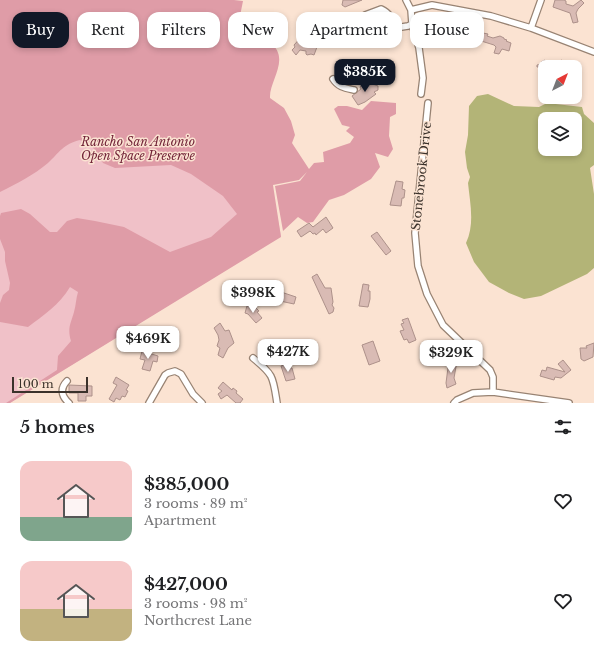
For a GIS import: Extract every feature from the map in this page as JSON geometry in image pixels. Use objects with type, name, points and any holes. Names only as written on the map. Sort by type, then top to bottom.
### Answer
[{"type":"street","points":[[406,0],[411,10],[432,5],[491,16],[531,28],[594,52]]},
{"type":"street","points":[[531,28],[541,0]]},
{"type":"street","points":[[373,12],[381,9],[388,12]]},
{"type":"street","points":[[419,48],[423,78],[421,94]]},
{"type":"street","points":[[333,79],[340,86],[354,90]]},
{"type":"street","name":"Stonebrook Drive","points":[[428,103],[414,233],[418,266],[426,294],[443,325],[490,370],[493,377],[493,392]]},
{"type":"street","points":[[253,358],[266,368],[273,378],[277,403]]},
{"type":"street","points":[[149,403],[165,375],[175,371],[181,374],[193,394],[202,403]]},
{"type":"street","points":[[67,381],[62,386],[61,390],[66,401],[69,403]]},
{"type":"street","points":[[454,403],[457,400],[473,393],[493,392],[569,403]]},
{"type":"green space","name":"Rancho San Antonio Open Space Preserve","points":[[0,0],[232,0],[231,12],[228,12],[228,48],[246,48],[267,89],[271,183],[281,236],[10,403],[0,403]]},
{"type":"green space","name":"Rancho San Antonio Open Space Preserve","points":[[0,0],[243,1],[241,12],[228,12],[228,48],[275,48],[279,58],[279,64],[270,91],[270,98],[284,108],[291,121],[295,135],[292,143],[309,169],[314,163],[324,162],[323,152],[350,143],[354,137],[346,131],[350,127],[342,125],[334,109],[338,106],[347,106],[362,110],[371,101],[396,103],[396,114],[390,117],[389,136],[393,149],[388,157],[375,153],[380,167],[371,179],[344,195],[329,200],[313,222],[307,223],[298,217],[283,231],[275,186],[300,181],[307,172],[299,180],[273,185],[281,237],[10,403],[6,403],[57,370],[58,356],[71,341],[69,329],[78,292],[70,287],[56,304],[28,327],[0,322],[0,303],[3,295],[9,290],[10,283],[5,261],[5,252],[0,239],[1,213],[21,209],[30,214],[50,232],[57,232],[67,221],[77,218],[124,227],[170,252],[211,237],[237,214],[223,196],[191,174],[171,165],[115,168],[103,163],[92,146],[80,140],[66,146],[37,171],[0,192]]},
{"type":"shaded area","points":[[488,94],[514,106],[539,107],[545,104],[556,104],[582,107],[584,114],[594,123],[594,165],[590,168],[594,194],[594,268],[587,274],[541,296],[524,299],[489,282],[474,262],[466,243],[469,236],[471,221],[468,183],[470,177],[465,152],[468,135],[469,106],[477,96]]},
{"type":"building","points":[[343,0],[362,0],[345,7],[342,5]]},
{"type":"building","points":[[555,0],[564,0],[566,1],[566,4],[573,6],[581,0],[584,3],[576,13],[578,22],[573,23],[570,13],[553,7]]},
{"type":"building","points":[[484,33],[493,38],[500,36],[511,43],[509,51],[502,49],[499,54],[494,53],[496,47],[484,42]]},
{"type":"building","points":[[296,43],[296,48],[317,48],[314,55],[307,55],[306,51],[300,50],[296,55],[292,50],[295,47],[294,45]]},
{"type":"building","points":[[370,83],[378,86],[378,90],[374,92],[376,94],[358,105],[352,96],[361,89],[360,87],[363,84],[364,86]]},
{"type":"building","points":[[396,181],[403,182],[402,189],[405,190],[401,206],[390,205]]},
{"type":"building","points":[[326,217],[333,228],[326,233],[323,229],[316,235],[310,231],[301,237],[297,231],[309,223],[313,227]]},
{"type":"building","points":[[377,232],[391,251],[386,255],[371,236]]},
{"type":"building","points":[[317,274],[325,288],[331,288],[332,305],[334,308],[333,312],[329,314],[312,277]]},
{"type":"building","points":[[363,284],[369,285],[368,291],[370,291],[370,299],[368,307],[359,306]]},
{"type":"building","points":[[279,288],[284,293],[296,297],[294,304],[280,301],[273,294]]},
{"type":"building","points":[[247,306],[253,308],[255,307],[259,311],[257,312],[262,318],[256,323],[248,314],[245,313]]},
{"type":"building","points":[[408,318],[416,340],[409,343],[407,339],[404,340],[400,331],[404,330],[401,324],[404,323],[402,320]]},
{"type":"building","points":[[220,323],[225,331],[229,330],[234,343],[228,348],[223,358],[218,355],[220,348],[217,346],[219,340],[214,328]]},
{"type":"building","points":[[373,341],[380,361],[369,365],[362,345]]},
{"type":"building","points":[[594,343],[593,357],[584,361],[581,359],[580,348],[587,348],[586,346]]},
{"type":"building","points":[[142,351],[158,356],[157,362],[153,361],[150,371],[142,369],[145,360],[140,359]]},
{"type":"building","points":[[449,360],[457,361],[454,378],[456,384],[447,388],[446,383]]},
{"type":"building","points":[[563,360],[571,370],[561,378],[555,377],[554,380],[540,376],[542,370],[546,371],[547,367],[565,372],[558,364]]},
{"type":"building","points":[[288,364],[290,368],[292,368],[295,379],[286,381],[281,366]]},
{"type":"building","points":[[116,377],[129,385],[126,390],[128,391],[125,397],[122,396],[120,400],[116,398],[114,402],[109,399],[117,385],[113,383]]},
{"type":"building","points":[[223,382],[232,390],[233,388],[237,391],[236,393],[243,399],[240,403],[236,403],[227,395],[221,399],[218,394],[222,391],[218,388]]},
{"type":"building","points":[[69,385],[92,386],[92,396],[86,396],[86,401],[78,401],[78,393],[69,393]]}]
